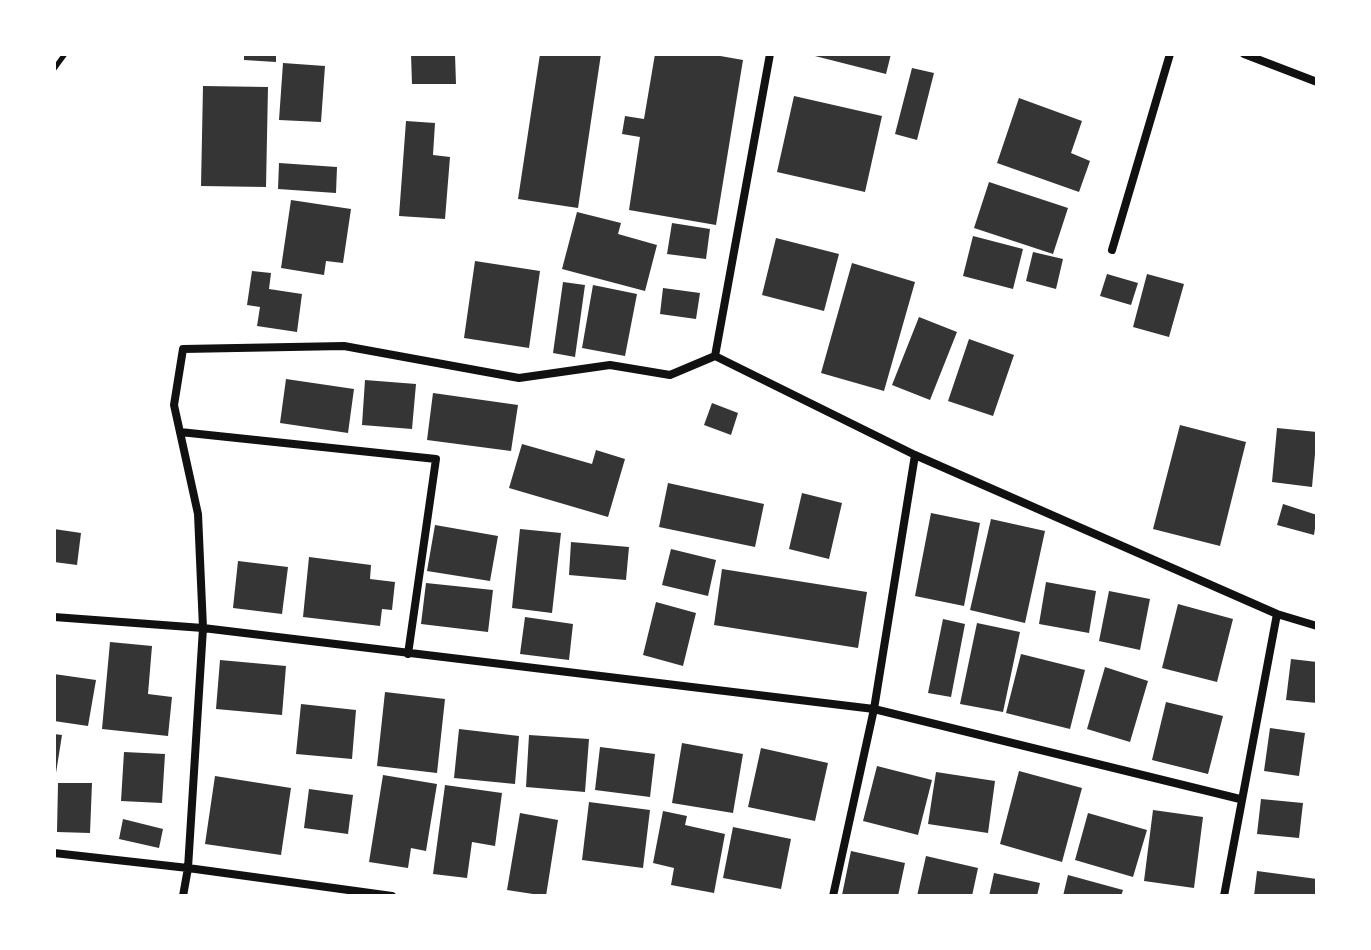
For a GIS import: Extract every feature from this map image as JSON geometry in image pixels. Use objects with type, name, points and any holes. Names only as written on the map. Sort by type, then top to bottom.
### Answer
[{"type":"street","points":[[715,356],[770,54]]},
{"type":"street","points":[[1112,250],[1170,54]]},
{"type":"street","points":[[1244,54],[1317,82]]},
{"type":"street","points":[[183,896],[188,868],[203,628],[198,514],[174,405],[183,349],[344,346],[519,378],[610,365],[670,375],[715,356],[915,455],[1277,614],[1317,626]]},
{"type":"street","points":[[180,432],[436,459],[408,654]]},
{"type":"street","points":[[833,896],[874,709],[915,455]]},
{"type":"street","points":[[1224,896],[1277,614]]},
{"type":"street","points":[[54,617],[203,628],[874,709],[1240,799]]},
{"type":"street","points":[[54,853],[392,896]]},
{"type":"path","points":[[54,69],[65,54]]},
{"type":"building","points":[[244,54],[276,54],[276,62],[244,60]]},
{"type":"building","points":[[411,54],[455,54],[456,84],[412,84]]},
{"type":"building","points":[[540,54],[601,54],[578,208],[518,199]]},
{"type":"building","points":[[655,54],[709,54],[743,60],[716,225],[629,210],[640,137],[622,134],[625,116],[644,119]]},
{"type":"building","points":[[807,54],[891,54],[886,74]]},
{"type":"building","points":[[283,63],[325,66],[321,122],[279,120]]},
{"type":"building","points":[[912,68],[934,73],[917,140],[895,134]]},
{"type":"building","points":[[203,86],[268,87],[266,187],[201,186]]},
{"type":"building","points":[[794,96],[882,116],[865,192],[777,172]]},
{"type":"building","points":[[1019,98],[1082,121],[1071,153],[1090,161],[1079,192],[997,163]]},
{"type":"building","points":[[406,121],[435,123],[433,155],[450,157],[445,219],[399,216]]},
{"type":"building","points":[[279,163],[337,167],[336,193],[278,189]]},
{"type":"building","points":[[989,182],[1068,208],[1053,254],[974,228]]},
{"type":"building","points":[[291,200],[351,209],[343,263],[326,261],[324,275],[281,268]]},
{"type":"building","points":[[577,212],[621,223],[618,234],[657,245],[645,291],[562,269]]},
{"type":"building","points":[[672,223],[710,229],[706,259],[667,254]]},
{"type":"building","points":[[973,236],[1023,249],[1013,289],[963,276]]},
{"type":"building","points":[[776,238],[839,254],[824,311],[762,295]]},
{"type":"building","points":[[1033,252],[1063,259],[1056,289],[1026,281]]},
{"type":"building","points":[[475,261],[540,271],[529,348],[464,338]]},
{"type":"building","points":[[852,263],[915,282],[884,391],[821,373]]},
{"type":"building","points":[[252,271],[271,273],[269,289],[302,294],[297,332],[257,326],[260,307],[247,305]]},
{"type":"building","points":[[1107,274],[1138,283],[1131,305],[1100,296]]},
{"type":"building","points":[[1147,274],[1184,284],[1169,337],[1133,327]]},
{"type":"building","points":[[563,282],[585,285],[575,357],[553,353]]},
{"type":"building","points":[[593,285],[637,294],[625,356],[582,348]]},
{"type":"building","points":[[663,288],[700,293],[696,319],[660,314]]},
{"type":"building","points":[[919,317],[957,332],[930,400],[892,385]]},
{"type":"building","points":[[969,339],[1014,355],[993,416],[948,401]]},
{"type":"building","points":[[286,379],[354,389],[348,433],[280,423]]},
{"type":"building","points":[[365,380],[416,384],[412,429],[362,425]]},
{"type":"building","points":[[433,393],[518,405],[511,451],[427,440]]},
{"type":"building","points":[[712,403],[738,413],[731,435],[704,425]]},
{"type":"building","points":[[1180,425],[1246,442],[1220,546],[1153,529]]},
{"type":"building","points":[[1277,428],[1317,432],[1312,487],[1272,482]]},
{"type":"building","points":[[522,444],[592,464],[596,450],[625,459],[608,517],[509,488]]},
{"type":"building","points":[[668,483],[764,504],[755,547],[659,527]]},
{"type":"building","points":[[802,493],[842,503],[829,559],[789,549]]},
{"type":"building","points":[[1283,504],[1317,515],[1314,535],[1277,525]]},
{"type":"building","points":[[931,513],[980,523],[964,606],[915,596]]},
{"type":"building","points":[[991,519],[1045,531],[1025,623],[970,610]]},
{"type":"building","points":[[435,525],[498,536],[490,581],[427,571]]},
{"type":"building","points":[[54,529],[81,533],[77,565],[54,562]]},
{"type":"building","points":[[520,529],[561,533],[552,613],[512,608]]},
{"type":"building","points":[[571,542],[629,547],[626,580],[569,575]]},
{"type":"building","points":[[671,549],[716,560],[708,596],[662,585]]},
{"type":"building","points":[[309,557],[371,565],[370,579],[395,582],[392,610],[382,609],[380,626],[303,617]]},
{"type":"building","points":[[238,561],[288,567],[282,614],[233,608]]},
{"type":"building","points":[[722,569],[867,592],[858,648],[714,625]]},
{"type":"building","points":[[1046,582],[1096,591],[1089,633],[1039,624]]},
{"type":"building","points":[[426,583],[493,590],[488,632],[421,624]]},
{"type":"building","points":[[1109,591],[1150,599],[1140,650],[1099,641]]},
{"type":"building","points":[[656,602],[696,613],[683,666],[643,655]]},
{"type":"building","points":[[1178,604],[1233,619],[1217,682],[1162,668]]},
{"type":"building","points":[[525,617],[573,624],[569,660],[520,654]]},
{"type":"building","points":[[943,619],[965,624],[951,697],[928,693]]},
{"type":"building","points":[[977,623],[1020,632],[1003,712],[960,704]]},
{"type":"building","points":[[110,642],[152,646],[148,694],[172,697],[168,736],[102,729]]},
{"type":"building","points":[[1021,654],[1085,670],[1070,729],[1006,713]]},
{"type":"building","points":[[1291,659],[1317,662],[1317,703],[1286,700]]},
{"type":"building","points":[[220,660],[286,666],[282,715],[216,709]]},
{"type":"building","points":[[1105,667],[1148,681],[1130,742],[1087,729]]},
{"type":"building","points":[[54,674],[96,680],[88,726],[54,721]]},
{"type":"building","points":[[385,692],[445,699],[437,773],[377,766]]},
{"type":"building","points":[[1166,702],[1223,716],[1208,774],[1152,760]]},
{"type":"building","points":[[301,704],[356,710],[352,759],[296,754]]},
{"type":"building","points":[[1270,728],[1305,733],[1299,776],[1264,771]]},
{"type":"building","points":[[459,729],[519,736],[515,784],[454,778]]},
{"type":"building","points":[[54,734],[62,735],[56,773],[54,773]]},
{"type":"building","points":[[529,735],[589,739],[585,792],[526,787]]},
{"type":"building","points":[[682,743],[743,754],[733,813],[672,803]]},
{"type":"building","points":[[600,747],[655,754],[650,797],[595,790]]},
{"type":"building","points":[[761,748],[828,763],[815,821],[748,807]]},
{"type":"building","points":[[124,752],[165,754],[162,803],[121,801]]},
{"type":"building","points":[[877,766],[932,780],[918,835],[863,821]]},
{"type":"building","points":[[1019,771],[1082,788],[1062,862],[1000,844]]},
{"type":"building","points":[[936,772],[995,781],[988,833],[928,824]]},
{"type":"building","points":[[383,775],[437,784],[426,851],[411,848],[408,868],[369,862]]},
{"type":"building","points":[[215,776],[291,788],[281,855],[205,844]]},
{"type":"building","points":[[58,783],[92,783],[90,833],[57,832]]},
{"type":"building","points":[[445,785],[502,793],[495,846],[472,842],[467,878],[433,874]]},
{"type":"building","points":[[309,789],[353,795],[348,834],[304,828]]},
{"type":"building","points":[[1261,799],[1303,803],[1299,838],[1257,834]]},
{"type":"building","points":[[589,802],[650,810],[643,868],[582,860]]},
{"type":"building","points":[[1153,810],[1203,817],[1194,888],[1144,881]]},
{"type":"building","points":[[663,811],[687,816],[685,825],[725,834],[714,893],[671,885],[674,868],[653,863]]},
{"type":"building","points":[[520,813],[558,820],[546,896],[507,890]]},
{"type":"building","points":[[1088,813],[1147,830],[1133,877],[1075,860]]},
{"type":"building","points":[[123,819],[163,829],[159,848],[119,839]]},
{"type":"building","points":[[733,827],[791,839],[781,889],[723,878]]},
{"type":"building","points":[[851,851],[905,863],[898,896],[842,895]]},
{"type":"building","points":[[926,856],[978,868],[972,896],[917,896]]},
{"type":"building","points":[[1257,871],[1317,879],[1317,896],[1254,896]]},
{"type":"building","points":[[994,873],[1040,883],[1037,896],[989,896]]},
{"type":"building","points":[[1068,875],[1123,890],[1121,896],[1063,896]]}]
